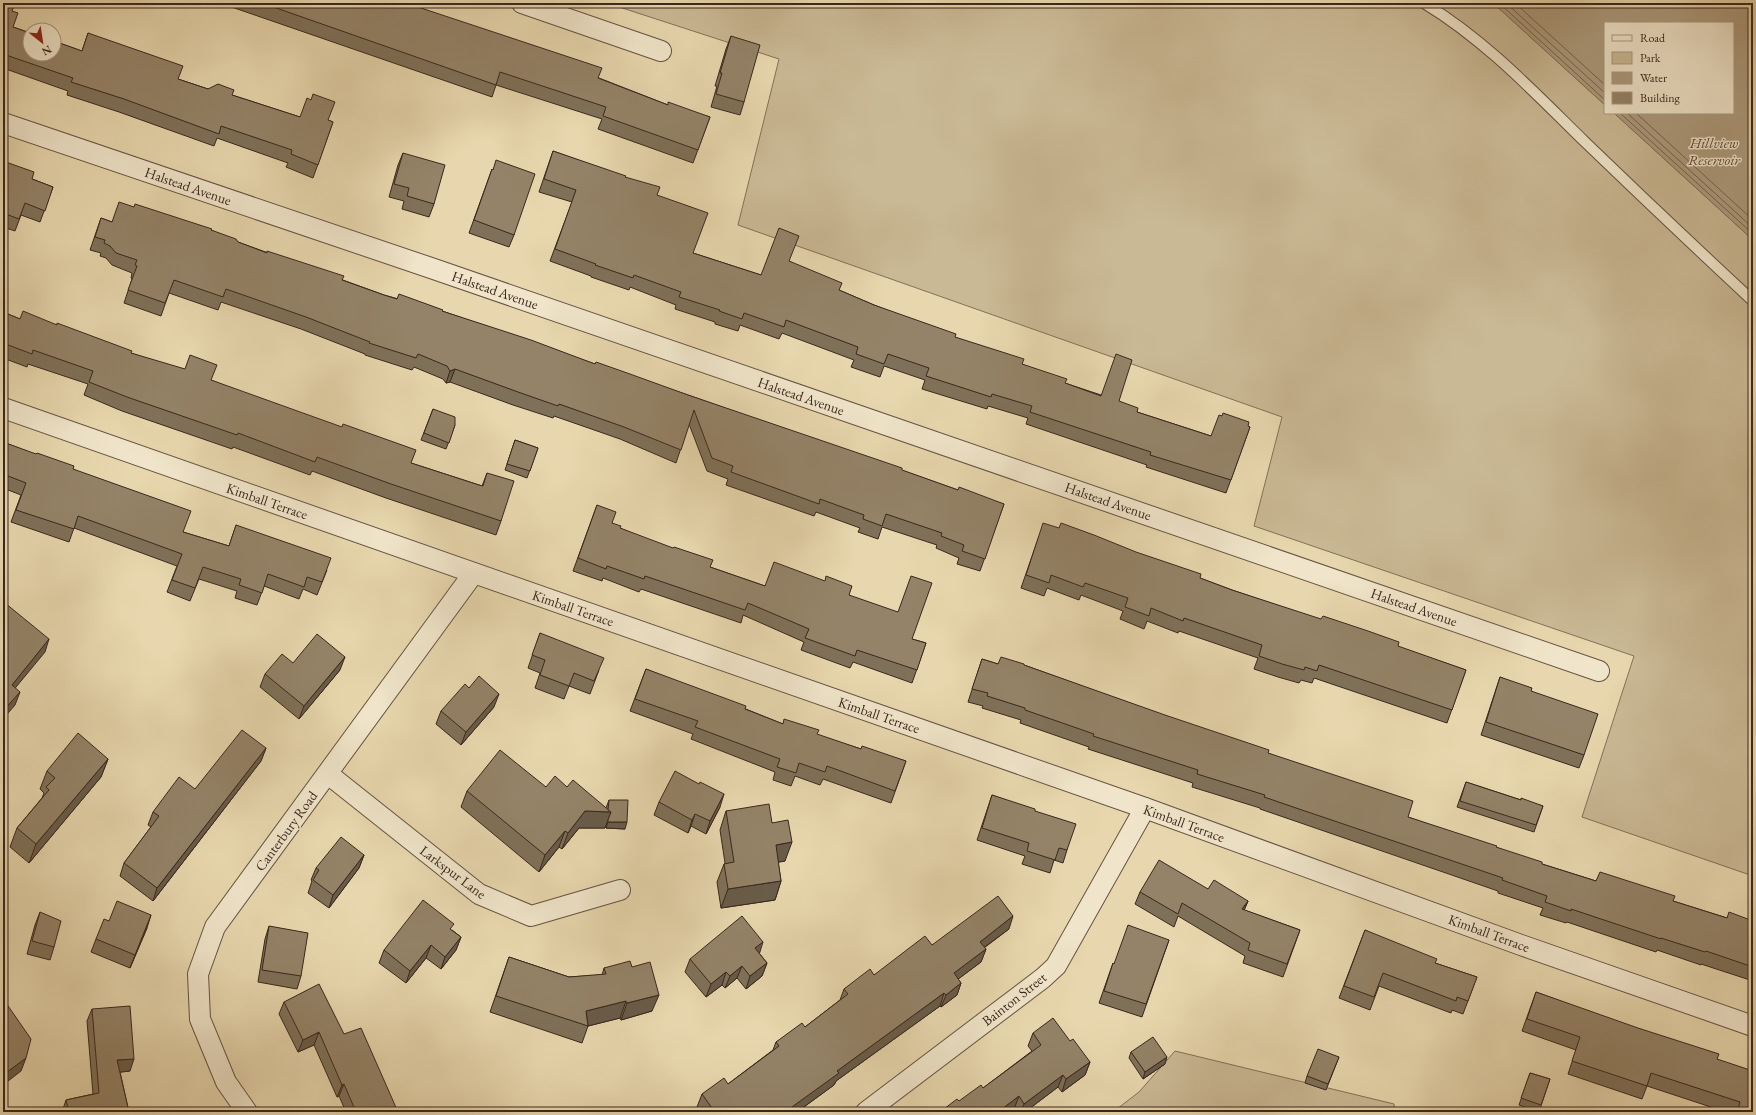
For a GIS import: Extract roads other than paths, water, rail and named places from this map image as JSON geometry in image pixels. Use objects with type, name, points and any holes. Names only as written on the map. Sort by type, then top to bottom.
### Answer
[{"type":"street","points":[[522,3],[661,51]]},
{"type":"street","name":"Halstead Avenue","points":[[3,123],[431,268],[1599,671]]},
{"type":"street","name":"Kimball Terrace","points":[[3,408],[473,574],[1145,808],[1521,945],[1753,1026]]},
{"type":"street","name":"Canterbury Road","points":[[247,1112],[226,1082],[200,1019],[198,974],[215,927],[473,574]]},
{"type":"street","name":"Larkspur Lane","points":[[328,774],[479,894],[531,916],[620,890]]},
{"type":"street","name":"Bainton Street","points":[[866,1112],[1043,978],[1056,966],[1145,808]]},
{"type":"lane","points":[[1424,3],[1441,13],[1497,56],[1585,142],[1753,301]]},
{"type":"water","name":"Hillview Reservoir","points":[[1493,3],[1753,3],[1753,240],[1615,114],[1734,114],[1734,22],[1604,22],[1604,104]]}]
